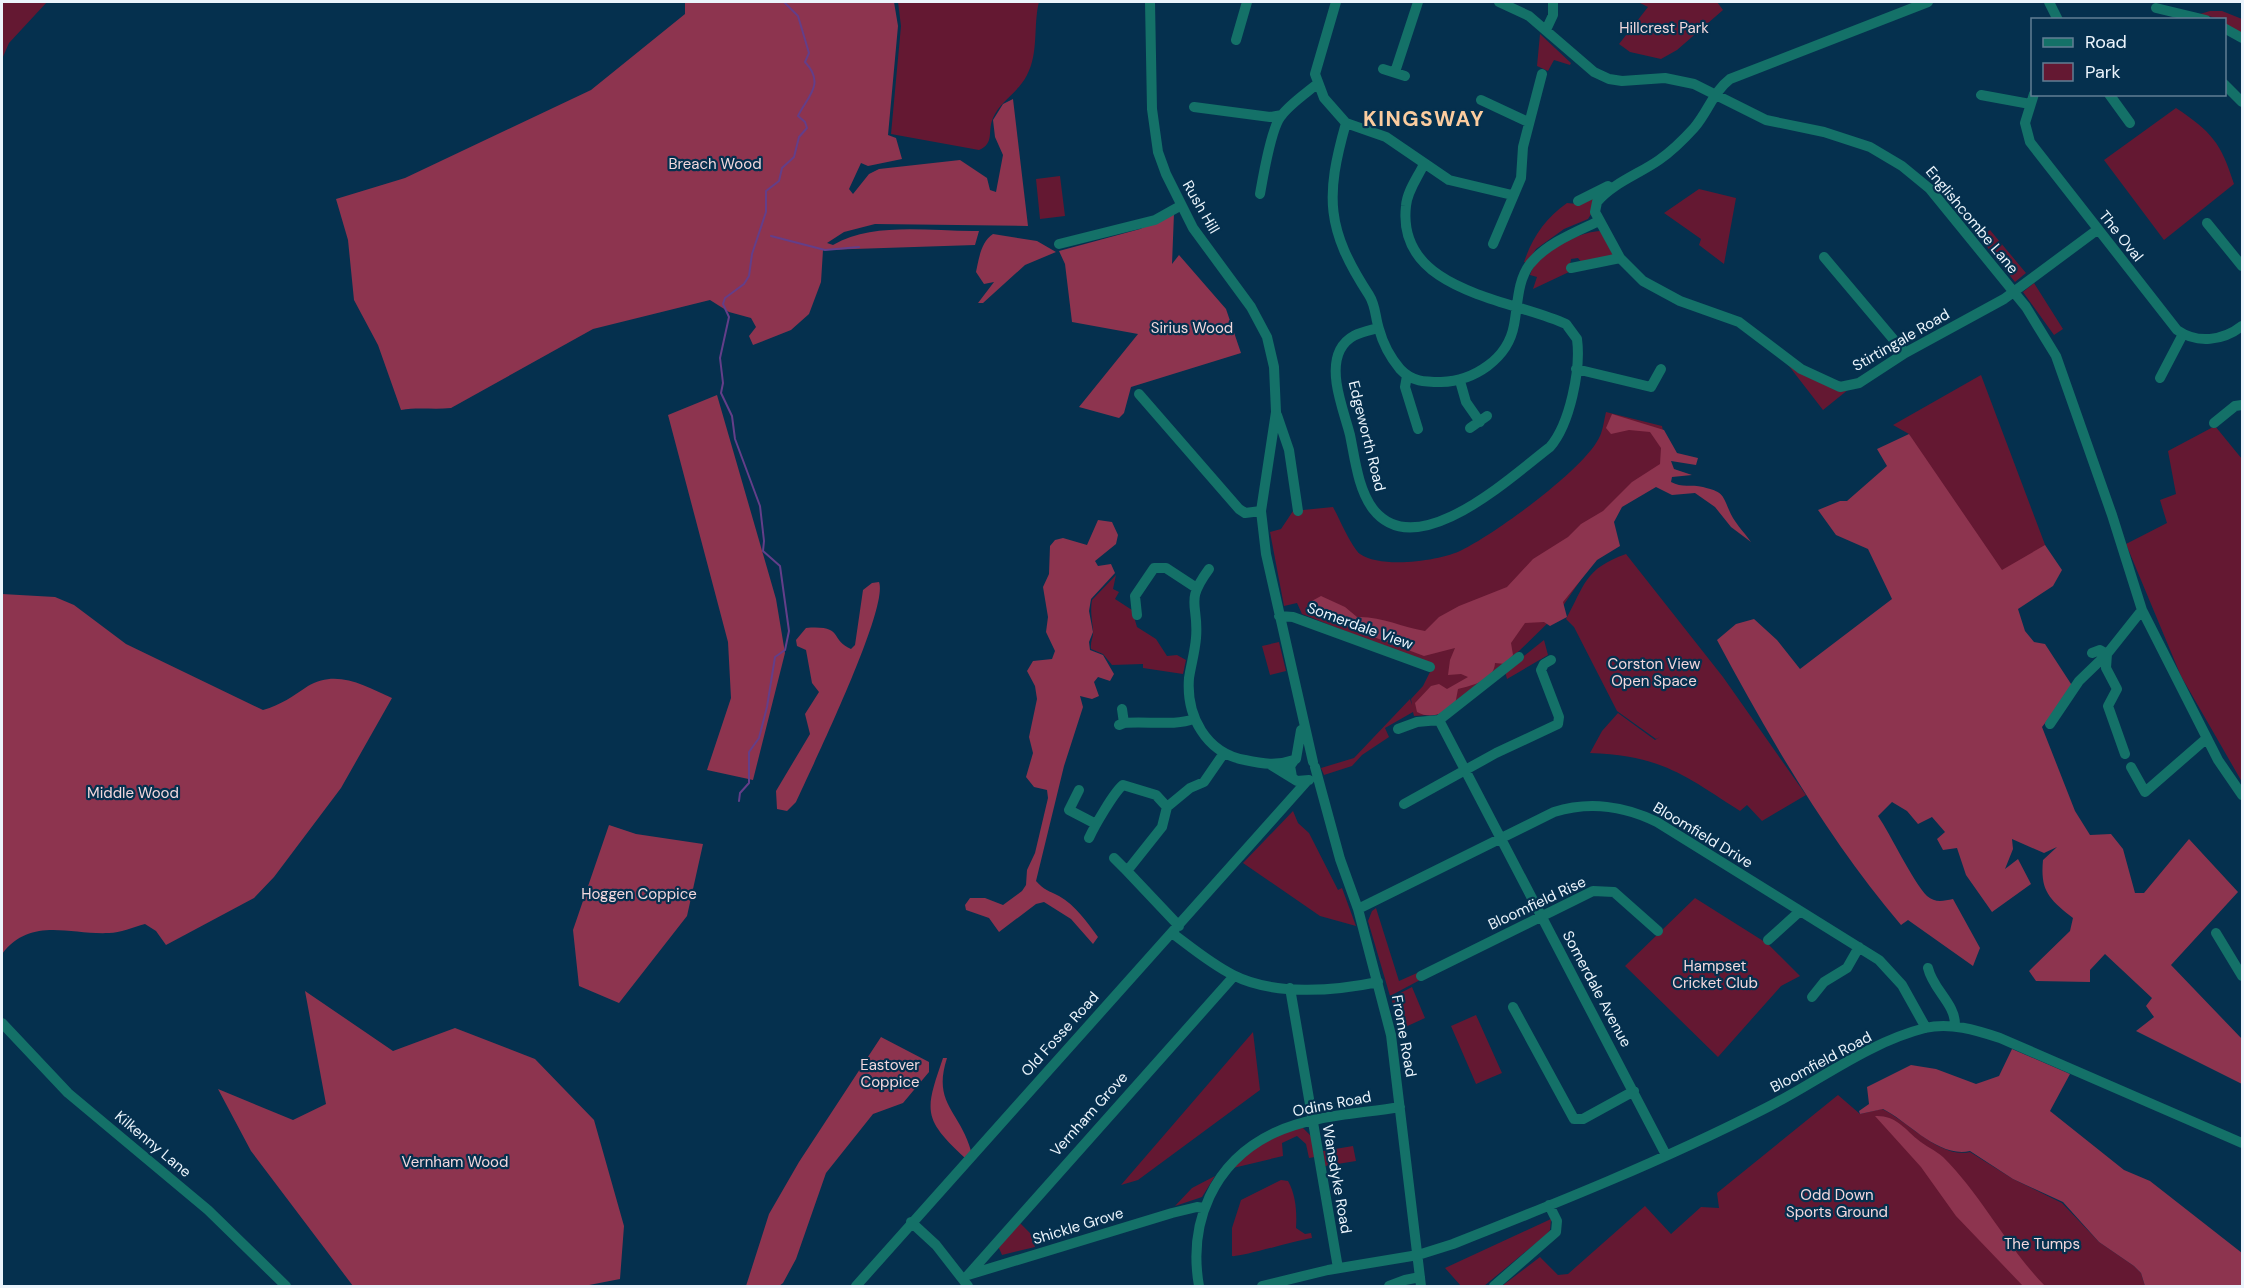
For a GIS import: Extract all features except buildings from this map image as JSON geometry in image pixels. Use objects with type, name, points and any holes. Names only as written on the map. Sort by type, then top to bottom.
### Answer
[{"type":"street","name":"Rush Hill","points":[[1149,2],[1150,88],[1154,131],[1166,174],[1193,228],[1251,307],[1266,337],[1274,368],[1276,412],[1261,511],[1266,554],[1314,765]]},
{"type":"street","points":[[1236,40],[1247,2]]},
{"type":"street","points":[[1336,2],[1315,64],[1317,84],[1334,112],[1346,123],[1386,137],[1424,164],[1459,184],[1512,195]]},
{"type":"street","points":[[1383,69],[1400,74],[1418,2]]},
{"type":"street","name":"Englishcombe Lane","points":[[1499,2],[1518,9],[1587,66],[1609,79],[1681,80],[1766,120],[1824,132],[1870,147],[1902,166],[1930,189],[2037,322],[2056,356],[2142,610],[2207,738],[2242,795]]},
{"type":"street","points":[[1546,30],[1553,15],[1553,2]]},
{"type":"street","points":[[1578,201],[1605,186],[1620,183],[1660,160],[1702,117],[1715,95],[1730,79],[1928,2]]},
{"type":"street","points":[[2049,2],[2057,18]]},
{"type":"street","points":[[2156,8],[2198,18]]},
{"type":"street","points":[[2226,29],[2242,38]]},
{"type":"street","points":[[1493,244],[1521,177],[1528,122],[1542,74]]},
{"type":"street","points":[[1260,194],[1267,154],[1282,115],[1317,84]]},
{"type":"street","points":[[2226,86],[2242,102]]},
{"type":"street","points":[[1981,95],[2032,99]]},
{"type":"street","points":[[2110,96],[2130,123]]},
{"type":"street","name":"The Oval","points":[[2032,99],[2025,123],[2030,142],[2097,230],[2183,334]]},
{"type":"street","points":[[1481,100],[1528,122]]},
{"type":"street","points":[[1194,107],[1270,117],[1282,115]]},
{"type":"street","points":[[1346,123],[1332,177],[1334,218],[1346,258],[1376,308],[1378,328],[1387,350],[1407,376],[1424,381],[1460,381],[1470,378],[1493,361],[1509,339],[1523,277],[1538,256],[1574,233],[1599,221]]},
{"type":"street","points":[[1424,164],[1406,205],[1406,225],[1414,249],[1423,261],[1449,282],[1516,309]]},
{"type":"street","name":"Stirtingale Road","points":[[1620,183],[1600,197],[1595,208],[1599,221],[1620,258],[1643,280],[1662,293],[1739,322],[1801,369],[1829,384],[1844,387],[1859,383],[1905,353],[2014,292],[2097,230]]},
{"type":"street","points":[[1059,244],[1155,220],[1180,206]]},
{"type":"street","points":[[2207,223],[2242,266]]},
{"type":"street","points":[[1824,257],[1905,353]]},
{"type":"street","points":[[1571,268],[1620,258]]},
{"type":"street","name":"Edgeworth Road","points":[[1378,328],[1348,339],[1339,351],[1336,371],[1364,491],[1375,512],[1394,523],[1416,527],[1431,526],[1451,519],[1550,447],[1563,430],[1568,413],[1578,348],[1572,330],[1557,320],[1516,309]]},
{"type":"street","points":[[2160,378],[2183,334],[2200,340],[2221,337],[2242,326]]},
{"type":"street","points":[[1576,369],[1651,387],[1661,369]]},
{"type":"street","points":[[1407,376],[1405,387],[1418,429]]},
{"type":"street","points":[[1460,381],[1466,402],[1484,419],[1470,428]]},
{"type":"street","points":[[1139,394],[1239,509],[1245,513],[1261,511]]},
{"type":"street","points":[[2214,423],[2235,406],[2242,405]]},
{"type":"street","name":"Rush Hill","points":[[1276,412],[1288,450],[1298,511]]},
{"type":"street","points":[[1137,615],[1135,596],[1154,568],[1166,568],[1195,587]]},
{"type":"street","points":[[1209,569],[1195,587],[1194,610],[1197,637],[1189,690],[1193,719],[1205,737],[1224,753],[1271,765],[1293,778],[1308,781],[1314,765],[1303,757],[1271,765]]},
{"type":"street","points":[[2050,724],[2079,681],[2107,654],[2142,610]]},
{"type":"street","name":"Somerdale View","points":[[1279,616],[1293,617],[1430,667]]},
{"type":"street","points":[[2092,653],[2100,650],[2107,654]]},
{"type":"street","points":[[2107,654],[2106,668],[2117,689],[2108,706],[2125,754]]},
{"type":"street","points":[[1398,729],[1418,722],[1439,720],[1519,657]]},
{"type":"street","points":[[1404,804],[1558,724],[1559,717],[1541,670],[1544,664],[1551,660]]},
{"type":"street","name":"Rush Hill","points":[[1295,759],[1302,726],[1302,708]]},
{"type":"street","points":[[1122,709],[1122,724],[1160,721],[1178,724],[1193,719]]},
{"type":"street","name":"Somerdale Avenue","points":[[1439,720],[1634,1091],[1665,1155]]},
{"type":"street","points":[[2131,767],[2145,792],[2207,738]]},
{"type":"street","points":[[1127,871],[1162,827],[1167,807],[1190,788],[1204,782],[1224,753]]},
{"type":"street","points":[[1290,804],[1293,778],[1290,766],[1295,759]]},
{"type":"street","name":"Frome Road","points":[[1314,765],[1358,909],[1391,1035],[1421,1282],[1405,1280],[1389,1287]]},
{"type":"street","name":"Frome Road","points":[[1308,781],[1325,807]]},
{"type":"street","name":"Old Fosse Road","points":[[856,1287],[911,1222],[1290,804],[1308,781]]},
{"type":"street","points":[[1089,838],[1094,824],[1102,817],[1123,785],[1156,795],[1167,807]]},
{"type":"street","points":[[1079,790],[1067,812],[1094,824]]},
{"type":"street","name":"Bloomfield Drive","points":[[1358,909],[1565,808],[1592,806],[1620,809],[1657,822],[1879,960],[1899,981],[1926,1028]]},
{"type":"street","points":[[1114,858],[1202,957],[1234,976],[1290,988],[1339,990],[1378,981]]},
{"type":"street","name":"Bloomfield Rise","points":[[1421,976],[1593,891],[1605,890],[1623,899],[1658,931]]},
{"type":"street","points":[[1768,940],[1799,912]]},
{"type":"street","points":[[2234,936],[2220,938],[2242,976]]},
{"type":"street","points":[[1812,998],[1824,982],[1847,968],[1858,947]]},
{"type":"street","points":[[1928,968],[1933,983],[1954,1012],[1955,1026]]},
{"type":"street","name":"Vernham Grove","points":[[967,1280],[1234,976]]},
{"type":"street","name":"Wansdyke Road","points":[[1290,988],[1338,1268]]},
{"type":"street","points":[[1513,1007],[1574,1119],[1584,1119],[1634,1091]]},
{"type":"street","name":"Kilkenny Lane","points":[[2,1023],[68,1093],[208,1210],[286,1287]]},
{"type":"street","name":"Bloomfield Road","points":[[1262,1287],[1291,1284],[1338,1268],[1418,1254],[1453,1244],[1665,1155],[1762,1110],[1890,1042],[1926,1028],[1955,1026],[2009,1042],[2242,1143]]},
{"type":"street","name":"Odins Road","points":[[1199,1287],[1194,1251],[1203,1208],[1217,1183],[1241,1155],[1275,1133],[1312,1121],[1400,1107]]},
{"type":"street","points":[[1494,1287],[1556,1232],[1557,1221],[1549,1205]]},
{"type":"street","name":"Shickle Grove","points":[[967,1280],[1172,1212],[1203,1208]]},
{"type":"street","points":[[911,1222],[936,1245],[967,1280]]},
{"type":"green space","points":[[2,2],[47,2],[9,43],[2,59]]},
{"type":"green space","name":"Breach Wood","points":[[685,2],[894,2],[898,26],[888,135],[896,138],[902,159],[868,166],[861,163],[849,189],[853,194],[869,174],[879,169],[960,160],[987,178],[990,190],[996,192],[1003,155],[995,137],[993,120],[1003,104],[1013,99],[1028,226],[875,224],[844,232],[827,243],[833,245],[849,238],[885,230],[979,231],[975,245],[823,250],[821,282],[809,314],[791,330],[753,345],[749,336],[756,327],[751,318],[729,312],[710,300],[593,329],[451,408],[401,410],[378,345],[354,300],[348,240],[336,199],[405,178],[591,90],[685,14]]},
{"type":"green space","points":[[898,2],[1039,2],[1031,66],[1019,87],[996,112],[991,123],[989,140],[979,150],[891,134],[901,26]]},
{"type":"green space","name":"Hillcrest Park","points":[[1638,2],[1717,2],[1723,10],[1677,50],[1661,59],[1630,52],[1619,44],[1648,7]]},
{"type":"green space","points":[[2222,11],[2242,19],[2242,35],[2226,25],[2226,18],[2200,14]]},
{"type":"green space","points":[[1540,34],[1571,63],[1570,65],[1554,60],[1548,71],[1537,66]]},
{"type":"green space","points":[[2176,108],[2198,124],[2214,140],[2225,158],[2234,184],[2164,240],[2104,160]]},
{"type":"green space","points":[[1060,176],[1065,216],[1040,219],[1036,179]]},
{"type":"green space","points":[[1607,188],[1588,219],[1564,229],[1536,249],[1527,263],[1524,262],[1531,244],[1546,222],[1559,209],[1567,203],[1577,204]]},
{"type":"green space","points":[[1699,189],[1736,198],[1724,264],[1699,245],[1701,239],[1664,213]]},
{"type":"green space","name":"Sirius Wood","points":[[1174,213],[1172,264],[1179,255],[1226,309],[1241,353],[1131,387],[1124,413],[1119,418],[1079,407],[1138,334],[1072,322],[1065,264],[1059,251],[1140,229]]},
{"type":"green space","points":[[1990,230],[2026,273],[2015,282],[1980,238]]},
{"type":"green space","points":[[1600,231],[1615,256],[1582,263],[1578,258],[1571,259],[1569,272],[1533,289],[1537,277],[1530,275],[1534,267],[1549,251],[1570,239]]},
{"type":"green space","points":[[993,234],[1037,241],[1056,252],[1025,265],[983,303],[978,303],[994,282],[984,284],[976,272],[983,246]]},
{"type":"green space","points":[[2034,283],[2063,329],[2054,335],[2023,292]]},
{"type":"green space","points":[[1782,357],[1849,389],[1823,410]]},
{"type":"green space","points":[[1981,375],[2047,550],[1986,586],[1909,434],[1893,425]]},
{"type":"green space","points":[[717,395],[776,599],[785,653],[753,780],[707,770],[731,698],[728,642],[668,415]]},
{"type":"green space","points":[[1606,412],[1662,426],[1670,464],[1621,506],[1595,559],[1558,613],[1519,651],[1444,714],[1414,716],[1413,712],[1385,728],[1389,737],[1362,755],[1352,766],[1324,775],[1321,768],[1354,758],[1410,699],[1412,705],[1411,699],[1423,686],[1433,666],[1302,614],[1297,603],[1284,606],[1270,532],[1281,529],[1293,511],[1333,507],[1357,551],[1370,559],[1411,562],[1452,554],[1477,542],[1516,516],[1575,467],[1599,438]]},
{"type":"green space","points":[[1612,414],[1664,430],[1677,453],[1698,458],[1696,465],[1671,461],[1674,469],[1692,475],[1672,477],[1671,482],[1703,487],[1720,494],[1733,518],[1751,542],[1731,527],[1715,507],[1695,493],[1672,495],[1656,487],[1622,507],[1614,522],[1620,546],[1597,560],[1563,602],[1567,617],[1550,626],[1544,622],[1525,623],[1511,643],[1513,655],[1505,664],[1495,663],[1494,669],[1487,678],[1458,689],[1455,705],[1432,715],[1417,712],[1415,703],[1431,686],[1439,684],[1447,689],[1468,677],[1461,674],[1448,675],[1450,660],[1455,648],[1424,656],[1313,614],[1310,602],[1321,596],[1345,607],[1357,617],[1374,618],[1425,631],[1439,617],[1459,606],[1507,587],[1533,559],[1603,511],[1632,482],[1660,464],[1661,448],[1650,432],[1629,430],[1611,434],[1606,428]]},
{"type":"green space","points":[[2215,426],[2242,459],[2242,782],[2181,676],[2126,544],[2167,523],[2160,500],[2176,494],[2168,451]]},
{"type":"green space","points":[[1909,434],[2002,570],[2045,545],[2062,570],[2053,586],[2018,609],[2025,631],[2034,642],[2045,644],[2073,687],[2042,727],[2075,811],[2090,835],[2111,834],[2123,849],[2135,893],[2144,893],[2189,839],[2238,892],[2171,965],[2242,1039],[2242,1084],[2136,1031],[2154,1017],[2146,1006],[2152,998],[2105,954],[2090,970],[2090,982],[2036,981],[2029,971],[2070,931],[2073,918],[2048,894],[2043,879],[2043,860],[2057,847],[2044,853],[2012,839],[2013,849],[2005,869],[2018,859],[2031,884],[1992,912],[1966,875],[1957,848],[1943,850],[1937,839],[1945,832],[1932,817],[1918,824],[1907,811],[1892,802],[1878,816],[1915,880],[1927,896],[1936,901],[1953,899],[1980,948],[1973,966],[1908,920],[1901,925],[1849,858],[1801,787],[1717,640],[1736,624],[1754,619],[1777,640],[1800,669],[1892,599],[1868,549],[1836,535],[1818,510],[1840,501],[1847,501],[1887,466],[1877,449]]},
{"type":"green space","points":[[1098,520],[1112,522],[1118,535],[1116,544],[1095,561],[1098,566],[1111,564],[1115,573],[1091,599],[1089,611],[1093,632],[1089,642],[1090,650],[1103,655],[1114,674],[1110,681],[1098,677],[1094,682],[1099,696],[1092,699],[1080,696],[1083,707],[1064,766],[1036,881],[1065,900],[1080,914],[1098,937],[1093,944],[1071,919],[1044,902],[1036,904],[999,932],[989,918],[966,910],[965,905],[970,898],[985,898],[1003,905],[1022,891],[1026,885],[1027,870],[1035,853],[1048,798],[1047,790],[1034,787],[1026,777],[1033,753],[1029,737],[1037,699],[1035,686],[1027,671],[1033,661],[1052,659],[1055,651],[1046,632],[1048,617],[1043,587],[1049,574],[1050,546],[1055,540],[1063,538],[1087,545]]},
{"type":"green space","name":"Corston View Open Space","points":[[1626,554],[1723,677],[1806,795],[1762,821],[1747,805],[1740,811],[1670,769],[1635,758],[1590,753],[1602,731],[1618,713],[1655,740],[1660,737],[1656,739],[1617,711],[1574,627],[1566,619],[1587,579],[1602,566]]},
{"type":"green space","points":[[1116,575],[1113,589],[1119,592],[1115,599],[1132,610],[1137,627],[1156,639],[1167,656],[1177,655],[1186,660],[1183,674],[1143,668],[1143,664],[1112,665],[1103,654],[1091,649],[1092,600]]},
{"type":"green space","points":[[879,582],[879,597],[872,622],[832,724],[796,802],[787,811],[777,809],[776,791],[810,734],[805,714],[819,692],[812,683],[806,650],[797,646],[796,640],[806,628],[826,629],[832,631],[840,642],[851,649],[855,645],[863,590],[872,583]]},
{"type":"green space","name":"Middle Wood","points":[[2,594],[55,597],[74,605],[126,644],[263,710],[281,703],[308,686],[330,679],[351,681],[392,698],[341,788],[274,877],[254,898],[166,945],[156,931],[145,924],[113,933],[38,931],[13,942],[2,954]]},
{"type":"green space","points":[[1544,640],[1548,655],[1507,679],[1505,671]]},
{"type":"green space","points":[[1279,642],[1286,671],[1270,675],[1262,646]]},
{"type":"green space","points":[[1293,811],[1298,823],[1309,833],[1338,890],[1342,888],[1356,926],[1320,916],[1243,863]]},
{"type":"green space","name":"Hoggen Coppice","points":[[609,825],[636,834],[703,844],[687,916],[619,1003],[579,986],[573,930]]},
{"type":"green space","name":"Hampset Cricket Club","points":[[1695,898],[1768,944],[1800,976],[1781,986],[1718,1057],[1625,966]]},
{"type":"green space","points":[[1376,908],[1399,981],[1417,973],[1420,980],[1390,996],[1368,921],[1372,911]]},
{"type":"green space","points":[[1412,987],[1425,1018],[1401,1029],[1391,998]]},
{"type":"green space","name":"Vernham Wood","points":[[305,991],[393,1051],[455,1028],[535,1059],[594,1120],[624,1226],[620,1279],[584,1286],[353,1286],[251,1151],[218,1089],[293,1120],[326,1104]]},
{"type":"green space","points":[[1476,1015],[1502,1073],[1476,1084],[1451,1026]]},
{"type":"green space","points":[[1253,1032],[1260,1090],[1138,1180],[1121,1185]]},
{"type":"green space","name":"Eastover Coppice","points":[[881,1037],[929,1062],[929,1072],[903,1103],[873,1114],[826,1173],[796,1259],[783,1283],[779,1286],[746,1286],[769,1214],[799,1162]]},
{"type":"green space","points":[[2012,1049],[2070,1074],[2050,1111],[2124,1170],[2150,1181],[2242,1253],[2242,1286],[2145,1286],[2141,1273],[2099,1242],[2063,1202],[2013,1179],[1970,1151],[1958,1152],[1935,1144],[1883,1109],[1860,1114],[1859,1111],[1869,1104],[1867,1087],[1911,1065],[1936,1069],[1976,1084],[1999,1076]]},
{"type":"green space","points":[[943,1058],[947,1058],[943,1074],[945,1097],[971,1151],[965,1158],[941,1133],[931,1113],[933,1090]]},
{"type":"green space","name":"Odd Down Sports Ground","points":[[1838,1095],[1860,1114],[1882,1109],[1936,1145],[1959,1153],[1970,1152],[2013,1179],[2062,1203],[2099,1242],[2141,1273],[2145,1286],[1502,1286],[1540,1257],[1558,1275],[1568,1274],[1645,1206],[1671,1234],[1701,1207],[1719,1208],[1717,1193]]},
{"type":"green space","points":[[1875,1116],[1888,1117],[1903,1126],[1943,1157],[1970,1188],[2031,1271],[2045,1286],[2023,1286],[1956,1216],[1921,1167]]},
{"type":"green space","points":[[1302,1127],[1312,1137],[1315,1157],[1309,1158],[1306,1144],[1297,1136],[1282,1143],[1283,1156],[1233,1168],[1265,1142]]},
{"type":"green space","points":[[1353,1146],[1356,1161],[1325,1166],[1323,1151]]},
{"type":"green space","points":[[1215,1176],[1202,1197],[1175,1206],[1192,1188]]},
{"type":"green space","points":[[1281,1180],[1288,1181],[1293,1192],[1296,1228],[1305,1234],[1311,1233],[1312,1238],[1232,1256],[1232,1228],[1241,1200]]},
{"type":"green space","points":[[1551,1219],[1550,1230],[1547,1234],[1484,1286],[1461,1286],[1445,1268]]},
{"type":"green space","points":[[1020,1223],[1030,1233],[1035,1247],[1002,1255],[998,1246]]},
{"type":"waterway","points":[[739,801],[740,793],[749,783],[749,752],[759,738],[767,707],[775,657],[785,650],[789,631],[780,566],[763,551],[760,506],[735,439],[732,416],[721,393],[723,383],[720,358],[729,317],[723,304],[725,298],[744,284],[749,276],[752,254],[766,212],[766,191],[779,181],[782,168],[794,157],[799,137],[807,128],[805,122],[798,116],[813,90],[814,77],[805,62],[809,53],[798,16],[784,2]]},
{"type":"waterway","points":[[771,236],[825,250],[859,247]]},
{"type":"district","name":"KINGSWAY","points":[[1424,119]]},
{"type":"park label","name":"The Tumps","points":[[2042,1244]]}]
